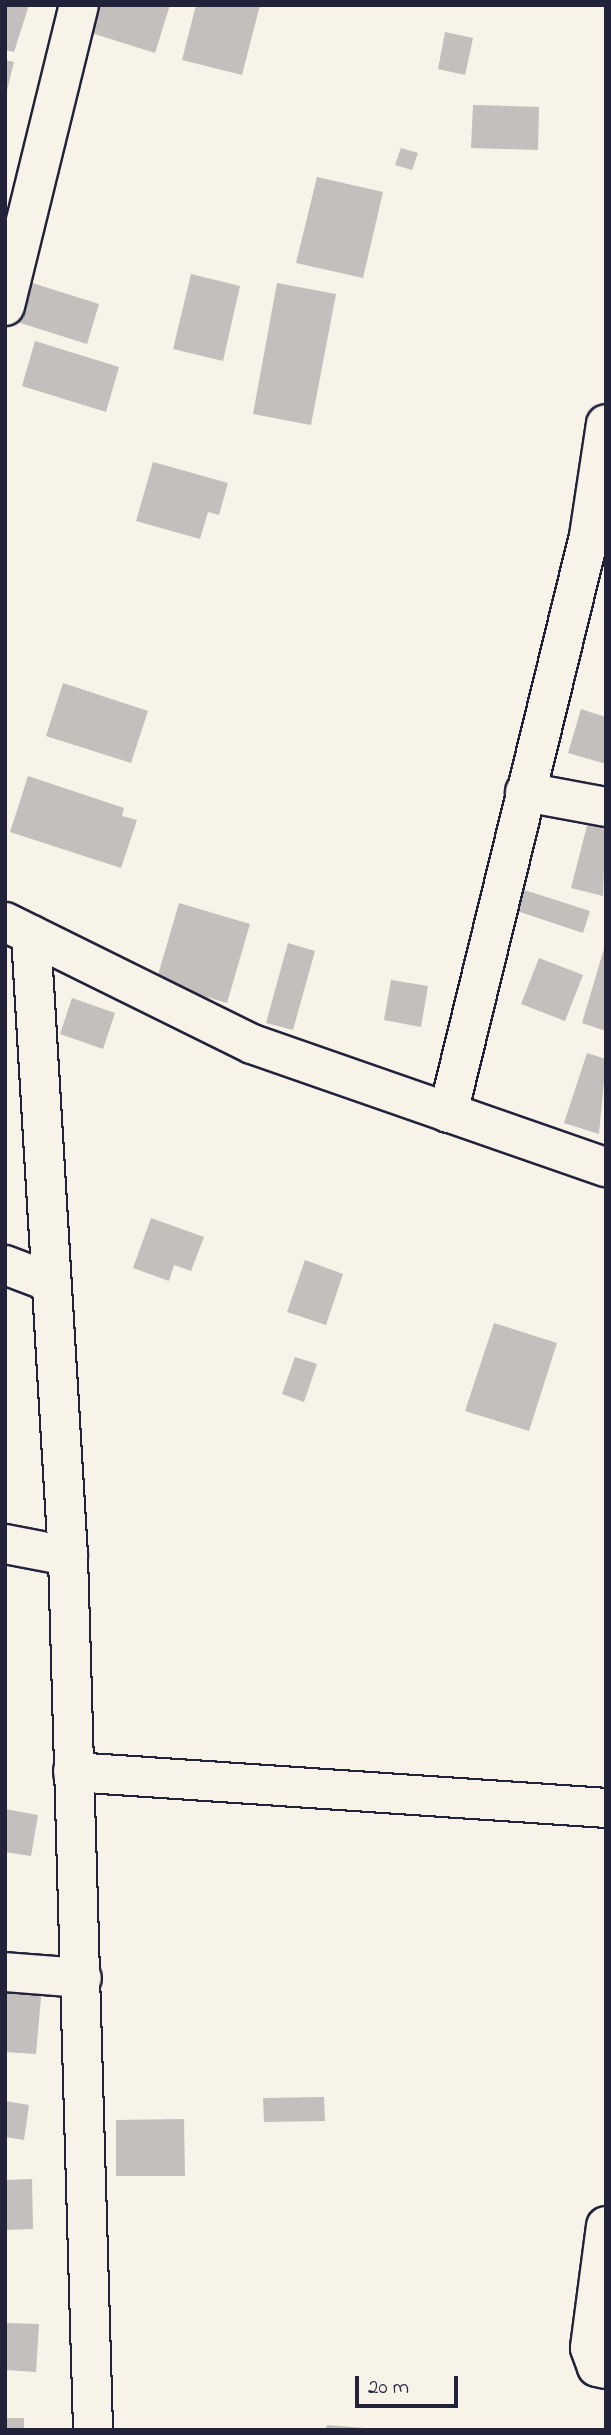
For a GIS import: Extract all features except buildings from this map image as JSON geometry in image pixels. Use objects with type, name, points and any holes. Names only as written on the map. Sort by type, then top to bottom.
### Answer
[{"type":"street","points":[[5,306],[79,5]]},
{"type":"street","points":[[448,1113],[524,792],[589,536],[606,424]]},
{"type":"street","points":[[524,792],[606,807]]},
{"type":"street","points":[[18,929],[252,1044],[606,1167]]},
{"type":"street","points":[[18,929],[50,1282],[68,1556],[93,2430]]},
{"type":"street","points":[[5,1265],[50,1282]]},
{"type":"street","points":[[5,1544],[68,1556]]},
{"type":"street","points":[[73,1772],[606,1808]]},
{"type":"street","points":[[5,1972],[82,1978]]},
{"type":"street","points":[[606,2227],[590,2348],[597,2367],[606,2369]]}]
